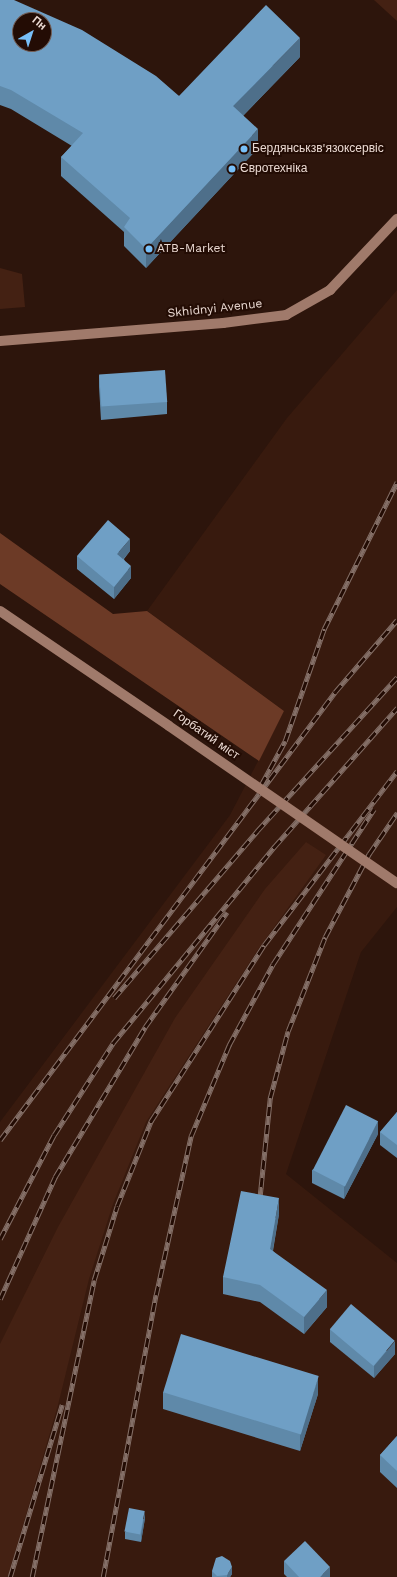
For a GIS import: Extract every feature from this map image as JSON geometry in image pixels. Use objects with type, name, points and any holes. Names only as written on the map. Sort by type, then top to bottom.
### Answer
[{"type":"street","name":"Skhidnyi Avenue","points":[[0,341],[223,323],[286,315],[330,290],[397,219]]},
{"type":"street","name":"Горбатий міст","points":[[0,611],[397,883]]},
{"type":"shaded area","points":[[374,0],[397,0],[397,21]]},
{"type":"shaded area","points":[[0,268],[22,274],[25,307],[0,309]]},
{"type":"shaded area","points":[[397,290],[397,907],[361,952],[286,1174],[397,1263],[397,1577],[0,1577],[0,1122],[230,815],[284,711],[147,611],[287,418]]},
{"type":"shaded area","points":[[0,533],[113,614],[147,611],[284,711],[259,761],[0,584]]},
{"type":"shaded area","points":[[306,842],[326,855],[257,951],[146,1122],[113,1204],[89,1279],[58,1405],[8,1577],[0,1577],[0,1344],[58,1227],[175,1018],[265,889]]},
{"type":"building","points":[[0,0],[14,0],[41,12],[12,12],[12,52],[52,52],[52,17],[82,30],[156,76],[179,96],[266,5],[300,38],[233,106],[258,129],[146,249],[124,227],[130,218],[61,157],[83,133],[11,90],[0,86]]},
{"type":"building","points":[[165,370],[167,402],[101,407],[99,375]]},
{"type":"building","points":[[108,520],[130,539],[117,554],[131,566],[114,587],[77,556]]},
{"type":"building","points":[[346,1105],[378,1121],[345,1186],[313,1170]]},
{"type":"building","points":[[397,1112],[397,1145],[380,1132]]},
{"type":"building","points":[[241,1191],[279,1198],[270,1249],[327,1290],[304,1317],[260,1285],[223,1277]]},
{"type":"building","points":[[351,1304],[395,1341],[373,1366],[330,1329]]},
{"type":"building","points":[[181,1334],[319,1376],[301,1434],[163,1392]]},
{"type":"building","points":[[397,1436],[397,1471],[380,1455]]},
{"type":"building","points":[[129,1508],[145,1511],[140,1535],[124,1532]]},
{"type":"building","points":[[305,1541],[330,1567],[320,1577],[299,1577],[284,1561]]},
{"type":"building","points":[[222,1556],[230,1561],[232,1567],[227,1575],[217,1576],[212,1571],[216,1558]]},
{"type":"railway","points":[[261,785],[285,741],[324,629],[397,482]]},
{"type":"railway","points":[[0,1140],[335,692],[397,620]]},
{"type":"railway","points":[[114,998],[257,831],[397,677]]},
{"type":"railway","points":[[0,1239],[54,1135],[113,1043],[274,847],[397,708]]},
{"type":"railway","points":[[32,1577],[94,1280],[117,1206],[151,1121],[264,945],[397,771]]},
{"type":"railway","points":[[103,1577],[156,1295],[191,1136],[229,1045],[273,964],[374,809]]},
{"type":"railway","points":[[259,1205],[270,1098],[288,1031],[325,937],[369,854],[397,813]]},
{"type":"railway","points":[[0,1299],[55,1177],[145,1027],[227,912]]},
{"type":"railway","points":[[10,1577],[62,1405]]},
{"type":"place","name":"Бердянськзв'язоксервіс","points":[[244,149]]},
{"type":"place","name":"Євротехніка","points":[[232,169]]},
{"type":"place","name":"ATB-Market","points":[[149,249]]}]
